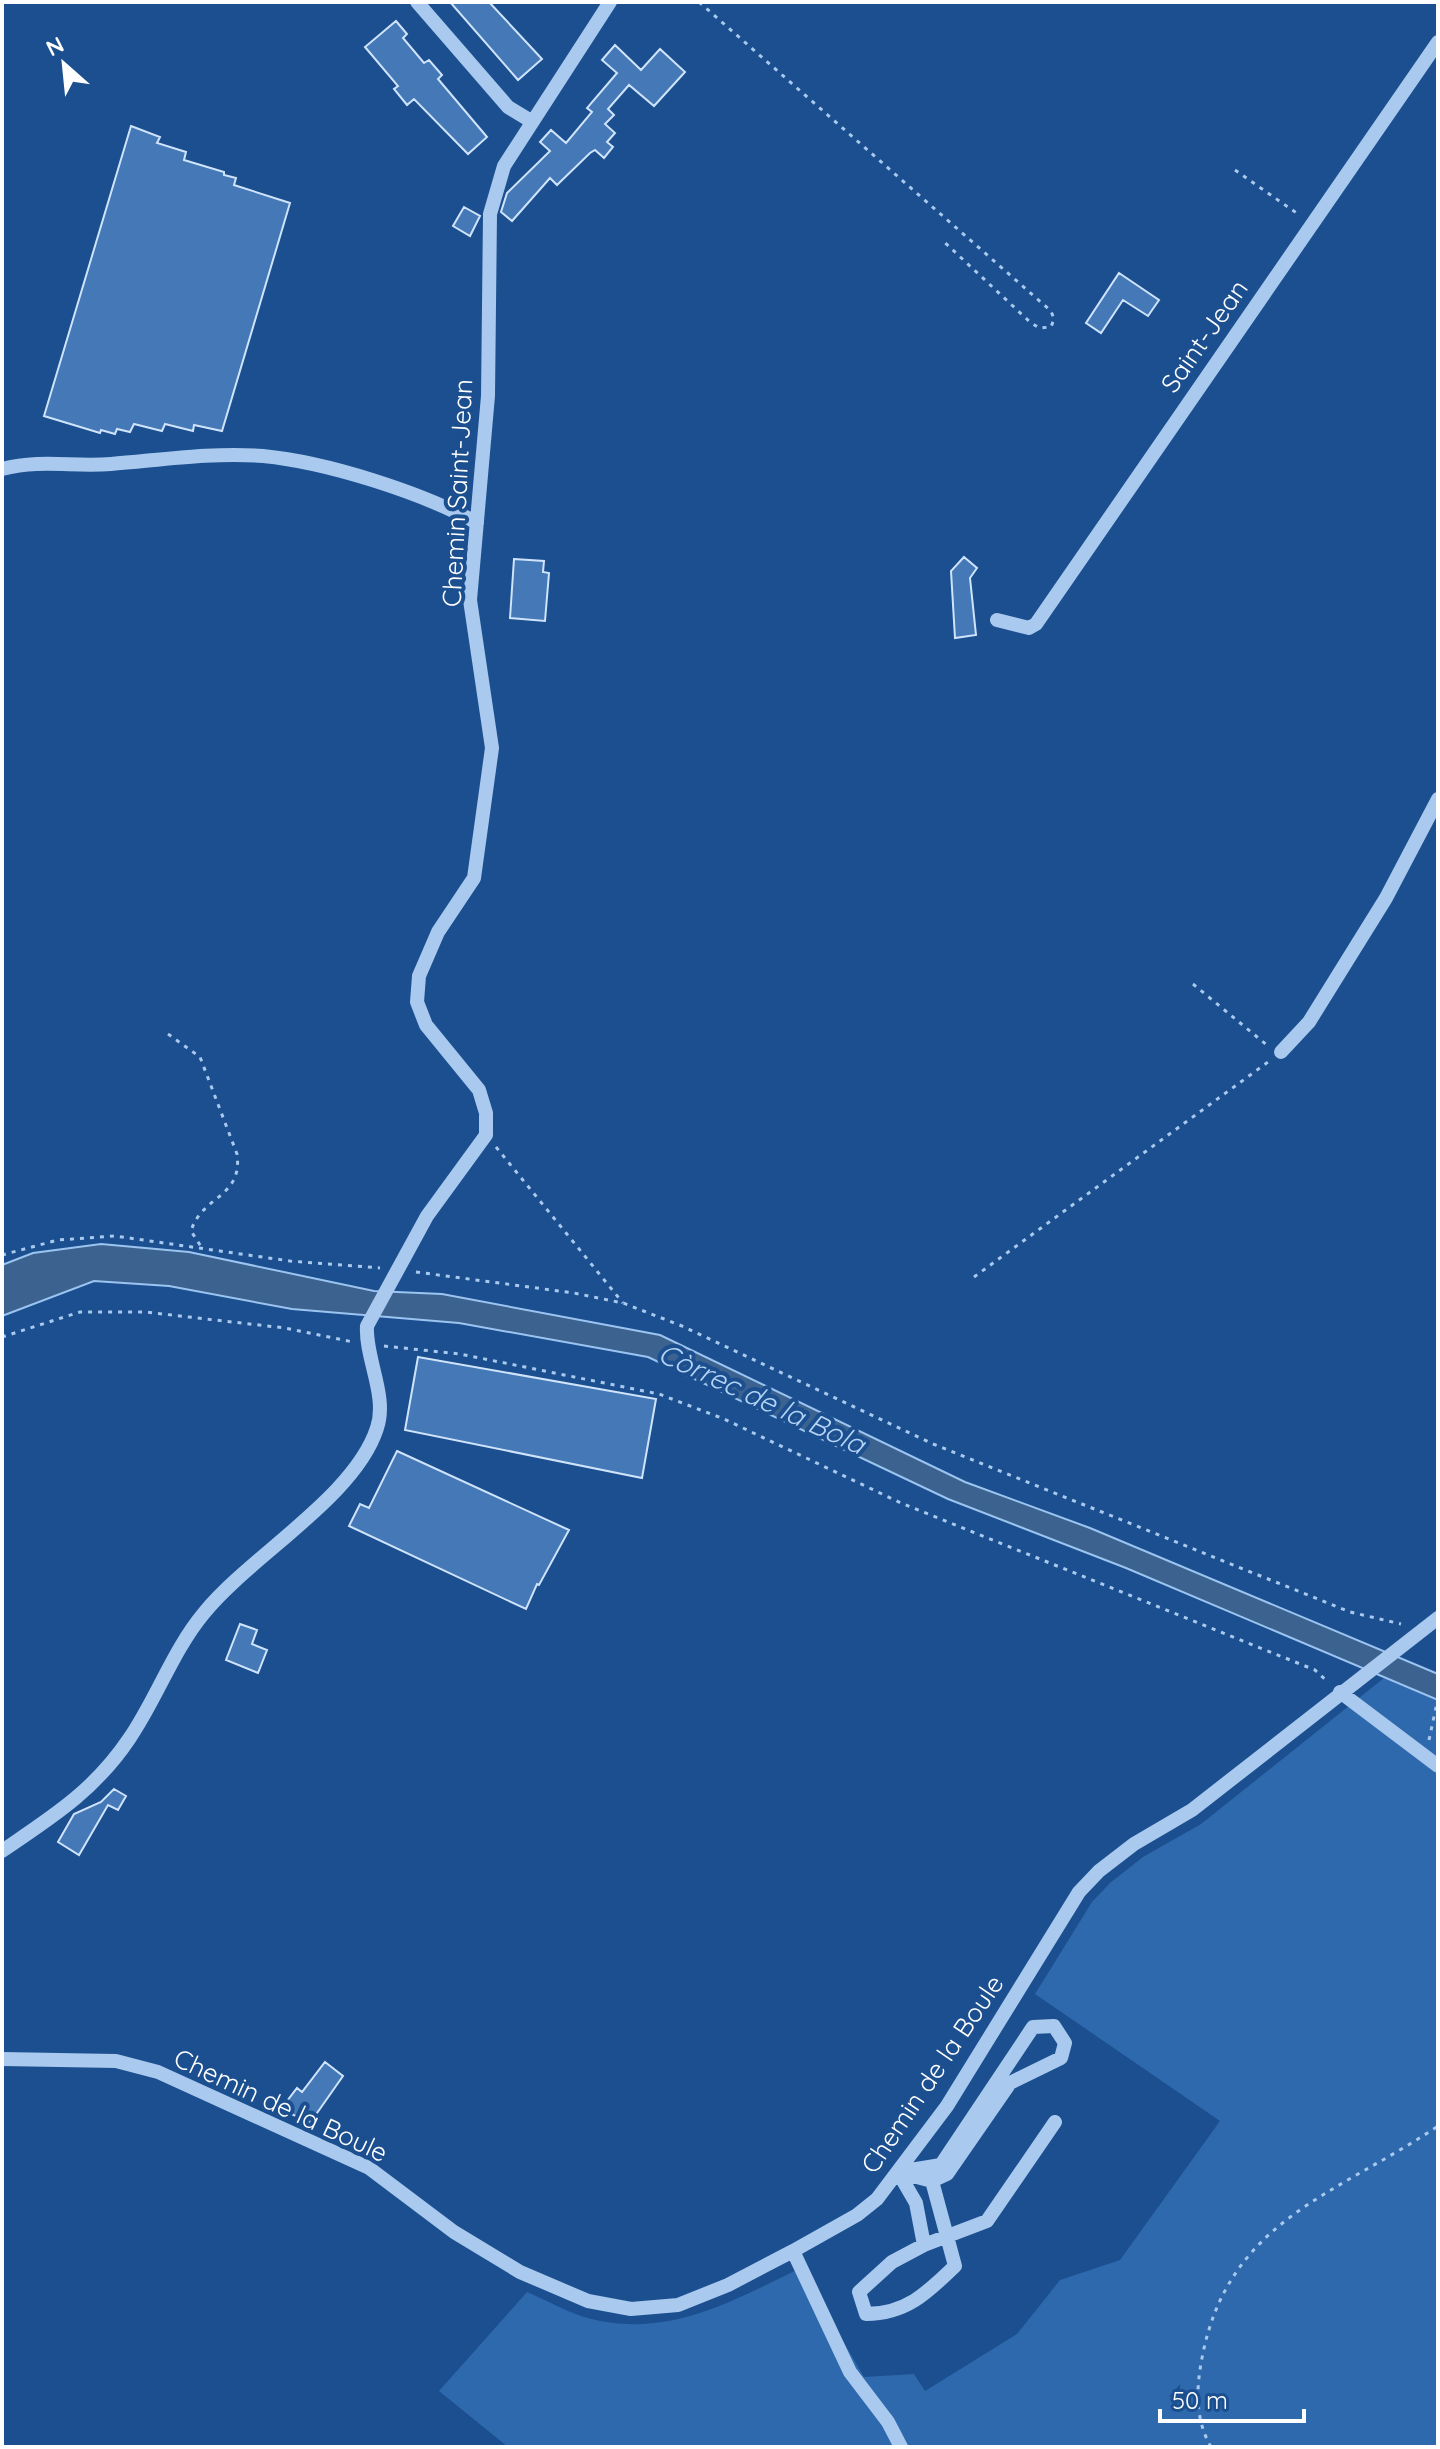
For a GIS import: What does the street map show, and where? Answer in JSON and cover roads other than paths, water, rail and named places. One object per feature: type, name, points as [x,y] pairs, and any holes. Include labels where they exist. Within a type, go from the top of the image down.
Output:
[{"type":"street","points":[[417,2],[508,107],[531,121]]},
{"type":"street","name":"Chemin Saint-Jean","points":[[2,1851],[82,1796],[129,1740],[203,1614],[344,1480],[366,1453],[379,1425],[378,1398],[366,1345],[367,1326],[427,1216],[486,1135],[486,1113],[479,1090],[426,1025],[417,1002],[419,976],[438,932],[474,878],[492,748],[470,600],[488,396],[490,214],[498,178],[531,121],[610,2]]},
{"type":"street","name":"Saint-Jean","points":[[997,620],[1029,628],[1036,624],[1438,42]]},
{"type":"street","points":[[2,469],[31,462],[109,464],[206,455],[261,456],[308,463],[364,480],[453,510],[477,523]]},
{"type":"street","points":[[1281,1052],[1309,1022],[1386,898],[1438,799]]},
{"type":"street","name":"Chemin de la Boule","points":[[2,2059],[116,2061],[158,2072],[369,2168],[480,2248],[520,2272],[588,2301],[631,2309],[678,2305],[728,2285],[793,2251],[857,2215],[877,2199],[947,2106],[1079,1892],[1122,1853],[1192,1810],[1438,1618]]},
{"type":"street","points":[[1343,1690],[1438,1766]]},
{"type":"street","points":[[1054,2026],[1065,2043],[1061,2058],[1010,2083],[961,2158],[947,2174],[932,2181],[898,2172],[941,2165],[1033,2027],[1054,2026]]},
{"type":"street","points":[[932,2181],[947,2234],[955,2266],[920,2300],[889,2314],[866,2314],[859,2292],[892,2262],[947,2234],[987,2221],[1055,2122]]},
{"type":"street","points":[[898,2172],[916,2203],[924,2245]]},
{"type":"street","points":[[793,2251],[850,2372],[888,2422],[901,2447]]},
{"type":"water","name":"Còrrec de la Bola","points":[[101,1244],[189,1252],[374,1291],[442,1294],[660,1335],[965,1482],[1090,1528],[1438,1674],[1438,1700],[1126,1568],[948,1499],[648,1357],[459,1323],[292,1309],[169,1286],[94,1281],[2,1316],[2,1265],[33,1253]]}]
